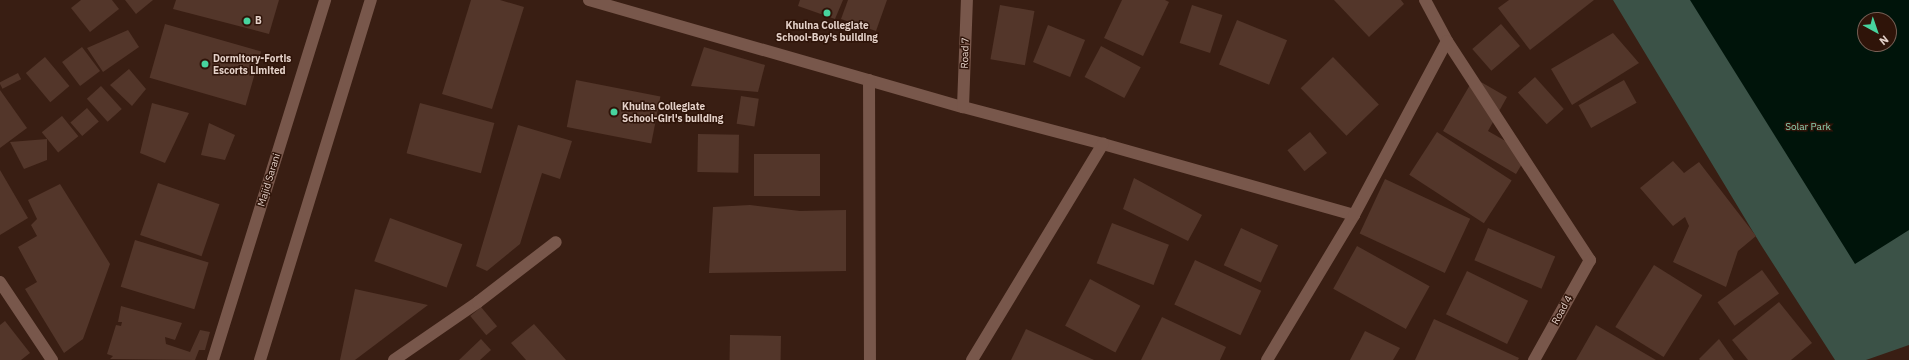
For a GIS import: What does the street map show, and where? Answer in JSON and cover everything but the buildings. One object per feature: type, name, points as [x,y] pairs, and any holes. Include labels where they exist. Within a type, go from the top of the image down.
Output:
[{"type":"street","name":"Majid Sarani","points":[[213,360],[325,0]]},
{"type":"street","points":[[260,360],[371,0]]},
{"type":"street","points":[[589,0],[963,107],[1102,144],[1354,215]]},
{"type":"street","name":"Road 7","points":[[963,107],[967,0]]},
{"type":"street","points":[[1267,360],[1354,215],[1446,41],[1425,0]]},
{"type":"street","name":"Road 4","points":[[1446,41],[1590,260],[1534,360]]},
{"type":"street","points":[[869,80],[870,360]]},
{"type":"street","points":[[972,360],[1102,144]]},
{"type":"street","points":[[394,360],[478,302],[556,242]]},
{"type":"street","points":[[0,282],[52,360]]},
{"type":"green space","name":"Solar Park","points":[[1613,0],[1909,0],[1909,345],[1866,360],[1835,360],[1761,245]]},
{"type":"shaded area","points":[[1690,0],[1909,0],[1909,230],[1855,264]]},
{"type":"place","name":"Khulna Collegiate School-Boy's building","points":[[827,13]]},
{"type":"place","name":"B","points":[[247,21]]},
{"type":"place","name":"Dormitory-Fortis Escorts Limited","points":[[205,64]]},
{"type":"place","name":"Khulna Collegiate School-Girl's building","points":[[614,112]]}]
